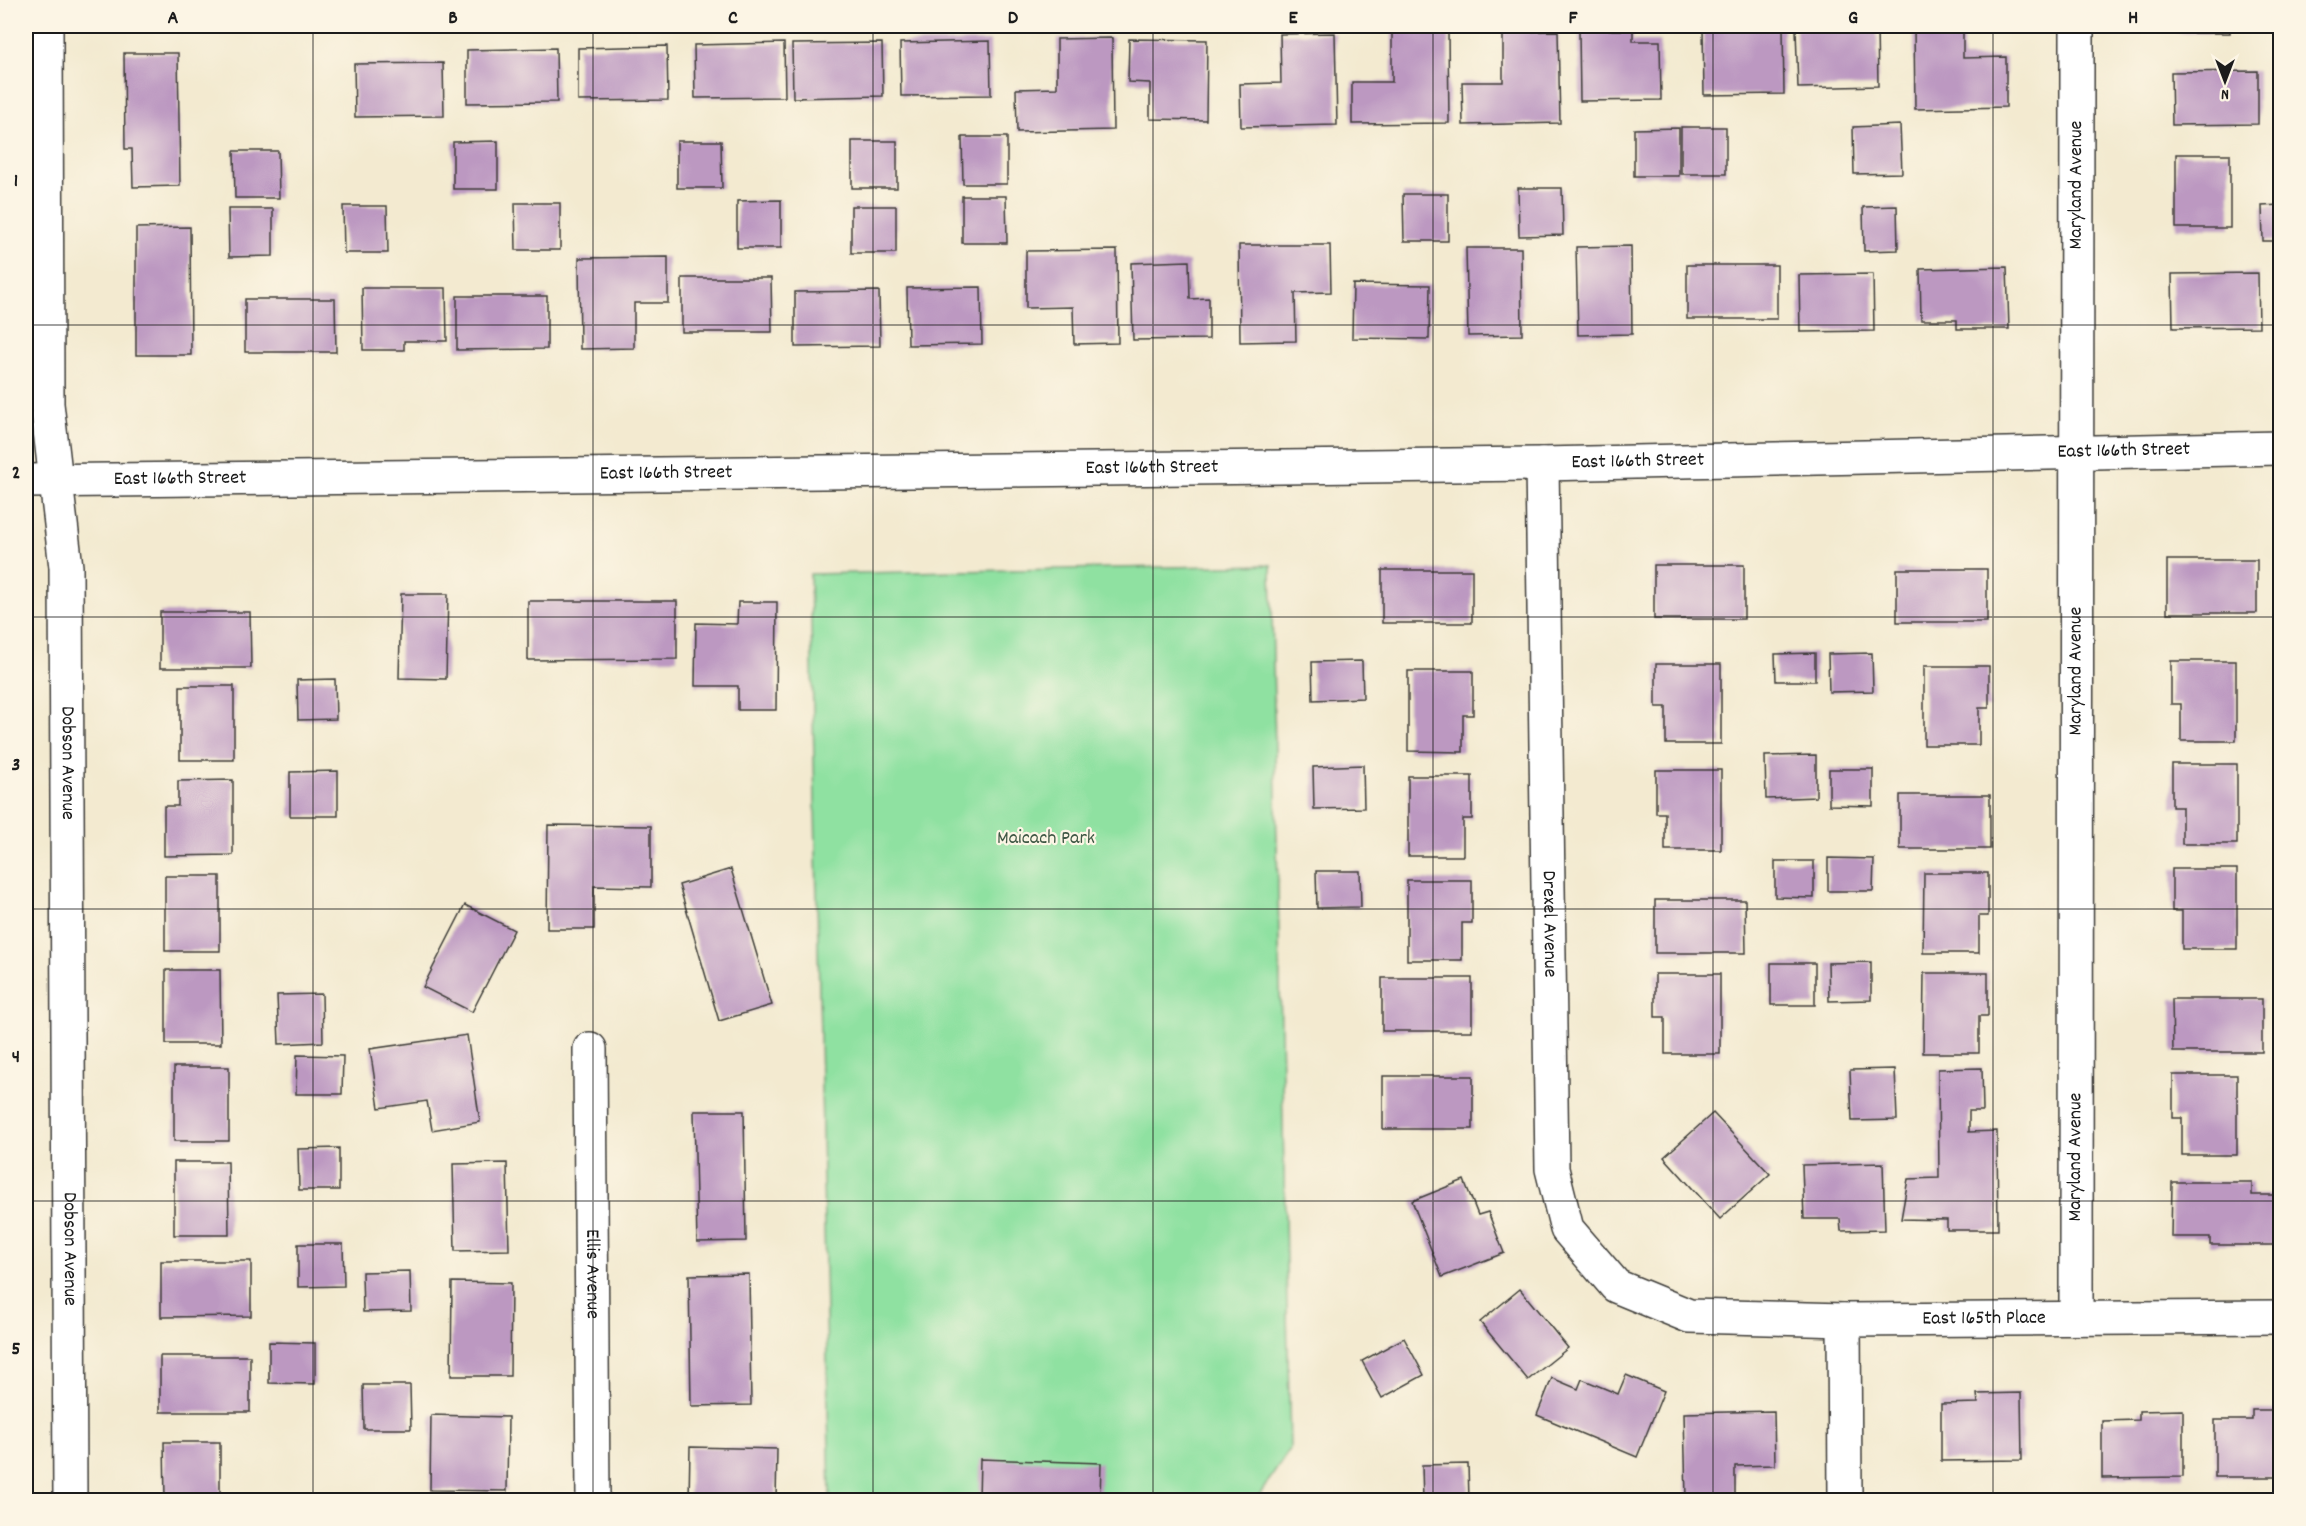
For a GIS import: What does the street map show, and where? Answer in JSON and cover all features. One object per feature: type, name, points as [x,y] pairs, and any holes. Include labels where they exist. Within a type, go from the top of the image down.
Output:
[{"type":"street","name":"Dobson Avenue","points":[[46,26],[47,404],[40,480],[66,567],[70,1500]]},
{"type":"street","name":"Maryland Avenue","points":[[2076,1317],[2077,26]]},
{"type":"street","name":"East 166th Street","points":[[40,480],[1542,464],[2280,448]]},
{"type":"street","name":"Drexel Avenue","points":[[1542,464],[1551,1169],[1567,1229],[1616,1286],[1689,1316]]},
{"type":"street","name":"Ellis Avenue","points":[[590,1049],[593,1500]]},
{"type":"street","name":"East 165th Place","points":[[1689,1316],[1844,1320],[2280,1317]]},
{"type":"street","points":[[1844,1320],[1845,1500]]},
{"type":"green space","name":"Maicach Park","points":[[1271,565],[1290,1449],[1256,1500],[830,1500],[810,574]]},
{"type":"building","points":[[1914,26],[1963,26],[1963,58],[2006,57],[2006,107],[1915,109]]},
{"type":"building","points":[[2176,26],[2230,26],[2230,33],[2176,33]]},
{"type":"building","points":[[1877,27],[1878,86],[1798,88],[1796,29]]},
{"type":"building","points":[[1703,28],[1783,28],[1784,94],[1704,95]]},
{"type":"building","points":[[1579,30],[1633,30],[1633,41],[1660,41],[1661,100],[1580,101]]},
{"type":"building","points":[[1392,31],[1448,31],[1449,123],[1352,124],[1352,82],[1392,82]]},
{"type":"building","points":[[1558,31],[1560,123],[1463,125],[1462,82],[1503,82],[1503,32]]},
{"type":"building","points":[[1335,33],[1337,125],[1241,127],[1240,84],[1281,83],[1280,34]]},
{"type":"building","points":[[1112,38],[1113,130],[1017,132],[1016,89],[1057,88],[1057,39]]},
{"type":"building","points":[[1129,39],[1207,40],[1206,120],[1150,119],[1150,83],[1128,82]]},
{"type":"building","points":[[990,41],[991,95],[901,96],[900,43]]},
{"type":"building","points":[[784,43],[785,97],[695,98],[694,45]]},
{"type":"building","points":[[882,43],[883,96],[793,98],[792,44]]},
{"type":"building","points":[[667,46],[668,100],[578,101],[578,48]]},
{"type":"building","points":[[556,48],[557,102],[467,103],[467,50]]},
{"type":"building","points":[[124,53],[178,53],[180,186],[133,187],[132,149],[125,149]]},
{"type":"building","points":[[443,63],[444,116],[355,117],[354,64]]},
{"type":"building","points":[[2258,71],[2258,124],[2172,125],[2171,72]]},
{"type":"building","points":[[1900,125],[1902,173],[1854,174],[1853,127]]},
{"type":"building","points":[[1681,127],[1726,127],[1726,174],[1681,174]]},
{"type":"building","points":[[1679,128],[1679,176],[1634,176],[1634,129]]},
{"type":"building","points":[[962,137],[1007,137],[1007,184],[963,184]]},
{"type":"building","points":[[498,141],[498,189],[453,189],[453,142]]},
{"type":"building","points":[[677,141],[721,141],[722,188],[677,188]]},
{"type":"building","points":[[852,141],[897,141],[897,188],[852,188]]},
{"type":"building","points":[[234,151],[278,151],[279,198],[235,198]]},
{"type":"building","points":[[2176,154],[2230,154],[2230,228],[2176,228]]},
{"type":"building","points":[[1518,188],[1562,188],[1563,235],[1519,236]]},
{"type":"building","points":[[1403,194],[1448,194],[1448,241],[1404,241]]},
{"type":"building","points":[[962,196],[1006,196],[1007,243],[962,243]]},
{"type":"building","points":[[781,200],[781,248],[737,248],[737,201]]},
{"type":"building","points":[[515,203],[560,203],[560,250],[516,250]]},
{"type":"building","points":[[2280,205],[2280,241],[2263,241],[2262,206]]},
{"type":"building","points":[[343,206],[387,206],[388,253],[344,253]]},
{"type":"building","points":[[851,206],[896,206],[896,253],[851,253]]},
{"type":"building","points":[[1897,206],[1898,250],[1864,251],[1863,207]]},
{"type":"building","points":[[228,209],[273,209],[273,256],[229,257]]},
{"type":"building","points":[[190,227],[191,355],[136,355],[136,228]]},
{"type":"building","points":[[1239,245],[1330,245],[1331,292],[1295,293],[1296,341],[1240,342]]},
{"type":"building","points":[[1631,246],[1632,334],[1578,335],[1576,247]]},
{"type":"building","points":[[1466,248],[1521,248],[1522,335],[1468,336]]},
{"type":"building","points":[[1117,250],[1118,343],[1074,344],[1073,307],[1026,308],[1026,251]]},
{"type":"building","points":[[668,257],[668,303],[634,303],[634,348],[580,349],[579,258]]},
{"type":"building","points":[[1189,261],[1190,299],[1209,298],[1209,339],[1133,340],[1131,263]]},
{"type":"building","points":[[1687,265],[1777,265],[1777,319],[1687,319]]},
{"type":"building","points":[[2007,267],[2009,329],[1957,329],[1957,320],[1921,320],[1920,269]]},
{"type":"building","points":[[2258,273],[2259,327],[2173,328],[2172,274]]},
{"type":"building","points":[[1873,274],[1874,331],[1800,332],[1799,275]]},
{"type":"building","points":[[682,278],[771,278],[772,332],[682,332]]},
{"type":"building","points":[[1353,284],[1430,285],[1429,339],[1352,338]]},
{"type":"building","points":[[981,287],[982,344],[908,345],[907,288]]},
{"type":"building","points":[[362,288],[446,288],[447,341],[404,341],[404,350],[363,350]]},
{"type":"building","points":[[879,291],[880,346],[795,347],[795,292]]},
{"type":"building","points":[[457,296],[547,296],[547,349],[457,350]]},
{"type":"building","points":[[245,299],[335,299],[336,352],[245,352]]},
{"type":"building","points":[[2167,560],[2257,560],[2257,613],[2167,613]]},
{"type":"building","points":[[1654,565],[1744,565],[1744,619],[1654,619]]},
{"type":"building","points":[[1897,569],[1987,569],[1987,622],[1897,622]]},
{"type":"building","points":[[1382,570],[1472,570],[1472,623],[1382,623]]},
{"type":"building","points":[[2278,571],[2280,571],[2280,609],[2279,609]]},
{"type":"building","points":[[401,594],[448,594],[446,679],[399,678]]},
{"type":"building","points":[[528,601],[677,601],[677,659],[528,660]]},
{"type":"building","points":[[738,602],[777,602],[776,710],[738,710],[738,686],[695,686],[696,623],[737,624]]},
{"type":"building","points":[[160,612],[250,612],[251,668],[160,668]]},
{"type":"building","points":[[1815,653],[1815,681],[1776,681],[1775,654]]},
{"type":"building","points":[[1872,653],[1873,691],[1829,692],[1828,654]]},
{"type":"building","points":[[1362,661],[1363,698],[1313,700],[1312,662]]},
{"type":"building","points":[[2171,661],[2236,661],[2236,741],[2181,741],[2181,704],[2171,704]]},
{"type":"building","points":[[1656,664],[1721,664],[1721,744],[1666,744],[1666,707],[1656,707]]},
{"type":"building","points":[[1924,666],[1989,666],[1989,708],[1979,708],[1979,745],[1924,745]]},
{"type":"building","points":[[1408,671],[1473,671],[1473,715],[1463,715],[1463,752],[1408,751]]},
{"type":"building","points":[[335,679],[336,719],[298,720],[297,680]]},
{"type":"building","points":[[180,686],[234,686],[234,760],[180,760]]},
{"type":"building","points":[[1816,755],[1816,797],[1766,799],[1765,756]]},
{"type":"building","points":[[2172,764],[2237,764],[2237,844],[2182,844],[2182,807],[2172,807]]},
{"type":"building","points":[[1363,765],[1364,808],[1314,809],[1313,767]]},
{"type":"building","points":[[1829,769],[1873,769],[1873,806],[1829,805]]},
{"type":"building","points":[[1656,770],[1721,770],[1721,850],[1665,850],[1665,813],[1656,813]]},
{"type":"building","points":[[338,771],[338,816],[290,816],[290,772]]},
{"type":"building","points":[[1408,776],[1472,776],[1472,819],[1463,819],[1463,856],[1408,856]]},
{"type":"building","points":[[233,780],[233,855],[164,856],[164,806],[178,806],[178,781]]},
{"type":"building","points":[[1900,795],[1990,795],[1990,849],[1900,849]]},
{"type":"building","points":[[548,825],[651,826],[651,887],[594,886],[594,929],[547,929]]},
{"type":"building","points":[[1828,858],[1874,859],[1873,891],[1828,891]]},
{"type":"building","points":[[1775,861],[1814,861],[1814,898],[1775,897]]},
{"type":"building","points":[[731,869],[772,1005],[719,1021],[679,885]]},
{"type":"building","points":[[2172,869],[2237,869],[2237,949],[2182,949],[2182,911],[2172,911]]},
{"type":"building","points":[[1316,871],[1360,871],[1361,907],[1317,908]]},
{"type":"building","points":[[1924,873],[1988,873],[1988,916],[1979,916],[1979,953],[1923,953]]},
{"type":"building","points":[[165,876],[220,876],[220,951],[165,951]]},
{"type":"building","points":[[1407,880],[1472,880],[1472,923],[1462,923],[1462,960],[1407,960]]},
{"type":"building","points":[[1655,900],[1745,900],[1746,953],[1655,953]]},
{"type":"building","points":[[465,905],[514,930],[472,1012],[423,987]]},
{"type":"building","points":[[1871,962],[1871,1000],[1829,1001],[1828,963]]},
{"type":"building","points":[[1771,963],[1815,963],[1815,1005],[1771,1005]]},
{"type":"building","points":[[166,970],[220,970],[221,1044],[166,1044]]},
{"type":"building","points":[[1924,973],[1988,973],[1988,1016],[1979,1016],[1979,1053],[1923,1053]]},
{"type":"building","points":[[1655,974],[1720,974],[1720,1054],[1665,1054],[1665,1017],[1655,1017]]},
{"type":"building","points":[[1382,978],[1472,978],[1472,1031],[1382,1031]]},
{"type":"building","points":[[322,994],[323,1042],[279,1044],[277,995]]},
{"type":"building","points":[[2172,999],[2262,999],[2262,1052],[2173,1052]]},
{"type":"building","points":[[467,1035],[480,1122],[432,1130],[427,1101],[379,1108],[370,1049]]},
{"type":"building","points":[[297,1055],[343,1056],[342,1094],[296,1094]]},
{"type":"building","points":[[174,1067],[229,1067],[229,1141],[174,1141]]},
{"type":"building","points":[[1982,1068],[1983,1111],[1969,1111],[1969,1132],[1997,1131],[1998,1230],[1947,1230],[1947,1220],[1901,1219],[1908,1179],[1939,1178],[1938,1069]]},
{"type":"building","points":[[1895,1069],[1897,1120],[1852,1121],[1850,1070]]},
{"type":"building","points":[[2173,1075],[2237,1075],[2237,1155],[2182,1155],[2182,1118],[2173,1118]]},
{"type":"building","points":[[1383,1076],[1473,1076],[1473,1129],[1383,1129]]},
{"type":"building","points":[[694,1111],[744,1111],[746,1241],[697,1242]]},
{"type":"building","points":[[1713,1113],[1770,1174],[1720,1219],[1664,1157]]},
{"type":"building","points":[[339,1148],[339,1190],[299,1190],[298,1149]]},
{"type":"building","points":[[174,1162],[228,1162],[229,1235],[174,1235]]},
{"type":"building","points":[[507,1163],[509,1250],[455,1251],[453,1164]]},
{"type":"building","points":[[1883,1163],[1885,1230],[1841,1231],[1840,1219],[1804,1219],[1802,1165]]},
{"type":"building","points":[[1464,1180],[1478,1215],[1488,1212],[1504,1253],[1442,1277],[1412,1201]]},
{"type":"building","points":[[2172,1182],[2252,1182],[2252,1195],[2280,1195],[2280,1245],[2210,1245],[2210,1237],[2171,1237]]},
{"type":"building","points":[[298,1244],[343,1244],[344,1286],[298,1287]]},
{"type":"building","points":[[161,1261],[251,1261],[251,1316],[161,1317]]},
{"type":"building","points":[[410,1271],[411,1311],[363,1312],[362,1272]]},
{"type":"building","points":[[749,1274],[751,1405],[691,1406],[689,1275]]},
{"type":"building","points":[[452,1282],[511,1283],[510,1376],[451,1376]]},
{"type":"building","points":[[1520,1289],[1568,1348],[1528,1380],[1480,1322]]},
{"type":"building","points":[[1404,1338],[1424,1375],[1382,1398],[1362,1361]]},
{"type":"building","points":[[269,1342],[315,1343],[315,1384],[269,1383]]},
{"type":"building","points":[[160,1356],[250,1356],[250,1412],[160,1412]]},
{"type":"building","points":[[1626,1375],[1664,1391],[1637,1457],[1537,1415],[1552,1378],[1578,1389],[1582,1379],[1618,1394]]},
{"type":"building","points":[[363,1385],[410,1385],[411,1429],[364,1429]]},
{"type":"building","points":[[2021,1393],[2022,1460],[1941,1461],[1941,1404],[1978,1403],[1977,1394]]},
{"type":"building","points":[[2183,1410],[2183,1477],[2102,1478],[2102,1421],[2139,1420],[2139,1411]]},
{"type":"building","points":[[2252,1410],[2280,1410],[2280,1477],[2215,1477],[2215,1420],[2252,1420]]},
{"type":"building","points":[[1774,1411],[1775,1465],[1735,1466],[1735,1497],[1686,1499],[1684,1413]]},
{"type":"building","points":[[431,1415],[508,1417],[507,1491],[430,1490]]},
{"type":"building","points":[[164,1442],[220,1442],[220,1500],[165,1500]]},
{"type":"building","points":[[690,1447],[777,1449],[776,1500],[689,1499]]},
{"type":"building","points":[[980,1459],[1101,1463],[1100,1500],[979,1500]]},
{"type":"building","points":[[1468,1464],[1469,1500],[1423,1500],[1422,1465]]}]
